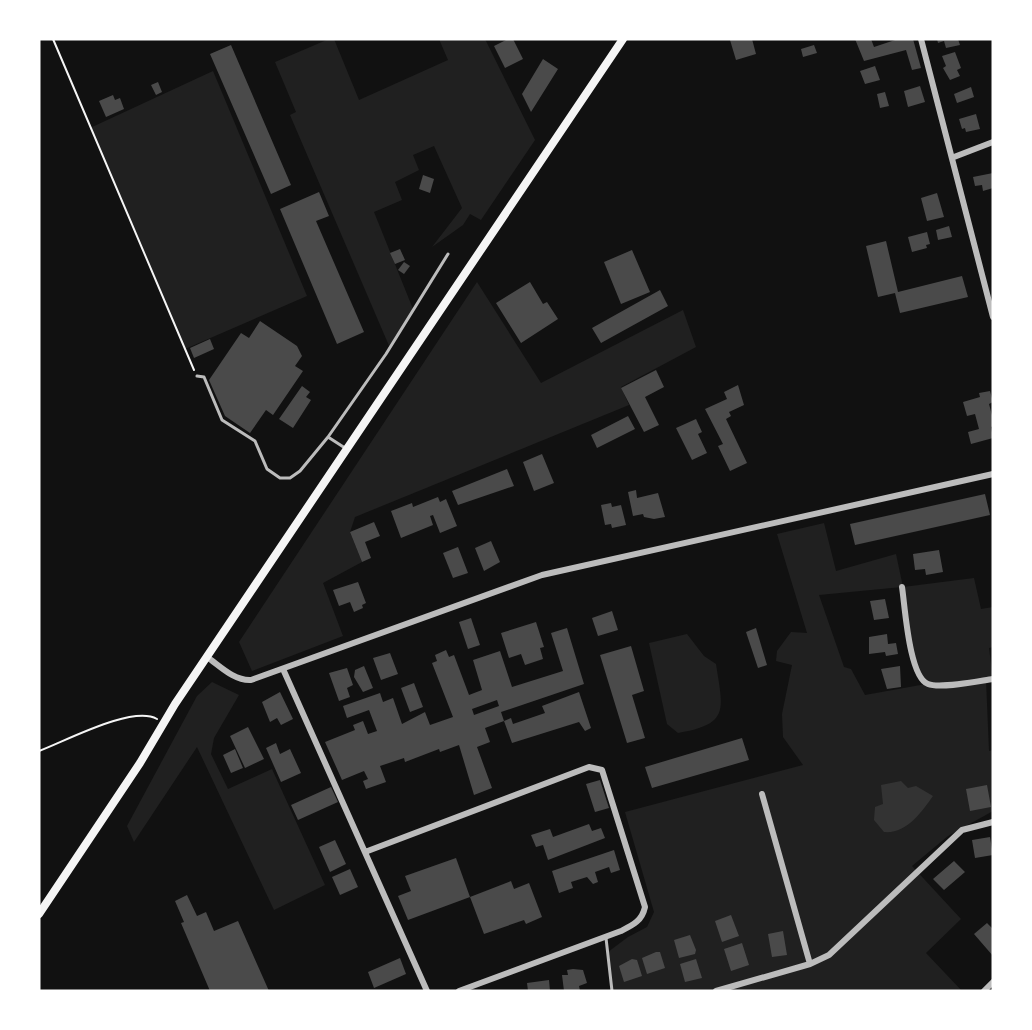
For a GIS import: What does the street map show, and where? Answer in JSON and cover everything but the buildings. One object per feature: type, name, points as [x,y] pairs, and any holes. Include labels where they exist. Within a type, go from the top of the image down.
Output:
[{"type":"main road","points":[[39,914],[175,704],[348,450],[622,39]]},
{"type":"street","points":[[921,39],[954,157],[993,317]]},
{"type":"street","points":[[954,157],[993,142]]},
{"type":"street","points":[[207,657],[242,680],[283,669],[542,575],[993,474]]},
{"type":"street","points":[[903,587],[914,666],[921,679],[927,684],[937,685],[993,679]]},
{"type":"street","points":[[283,669],[427,991]]},
{"type":"street","points":[[365,852],[589,767],[602,770],[645,907],[643,915],[635,924],[606,936],[459,991]]},
{"type":"street","points":[[762,794],[810,964]]},
{"type":"street","points":[[716,991],[810,964],[829,955],[962,830],[993,822]]},
{"type":"street","points":[[984,991],[993,982]]},
{"type":"lane","points":[[196,376],[204,377],[222,420],[255,441],[267,469],[280,478],[290,478],[300,471],[328,436],[386,354],[448,254]]},
{"type":"lane","points":[[328,436],[348,450]]},
{"type":"lane","points":[[606,936],[612,991]]},
{"type":"path","points":[[53,39],[196,376]]},
{"type":"path","points":[[39,751],[130,716],[148,714],[164,722]]},
{"type":"shaded area","points":[[329,39],[334,39],[359,100],[448,60],[439,39],[485,39],[535,140],[481,220],[470,214],[463,225],[432,247],[462,208],[434,146],[413,155],[419,170],[395,182],[402,200],[374,212],[413,309],[390,348],[290,115],[296,112],[275,62]]},
{"type":"shaded area","points":[[213,71],[307,296],[185,349],[90,128]]},
{"type":"shaded area","points":[[477,282],[541,383],[683,310],[696,347],[621,387],[629,405],[355,517],[350,532],[362,562],[323,583],[343,636],[252,671],[239,642]]},
{"type":"shaded area","points":[[824,523],[836,571],[896,554],[903,587],[974,578],[981,609],[993,607],[993,647],[989,648],[993,679],[986,680],[989,751],[993,750],[993,811],[948,836],[912,866],[961,919],[926,953],[962,991],[612,991],[608,952],[628,937],[647,927],[654,912],[625,812],[803,765],[783,737],[782,714],[792,665],[776,661],[777,651],[791,632],[807,633],[777,534]],"holes":[[[902,587],[917,673],[926,684],[865,695],[851,669],[844,667],[819,595]]]},
{"type":"shaded area","points":[[687,634],[704,656],[716,664],[721,704],[715,719],[707,725],[678,733],[667,724],[649,643]]},
{"type":"shaded area","points":[[212,682],[239,695],[214,738],[211,754],[228,789],[272,769],[325,885],[274,910],[197,747],[134,842],[127,826],[197,696]]},
{"type":"shaded area","points":[[901,781],[908,788],[916,786],[933,796],[906,826],[892,832],[884,832],[874,820],[875,807],[883,804],[881,785]]}]
